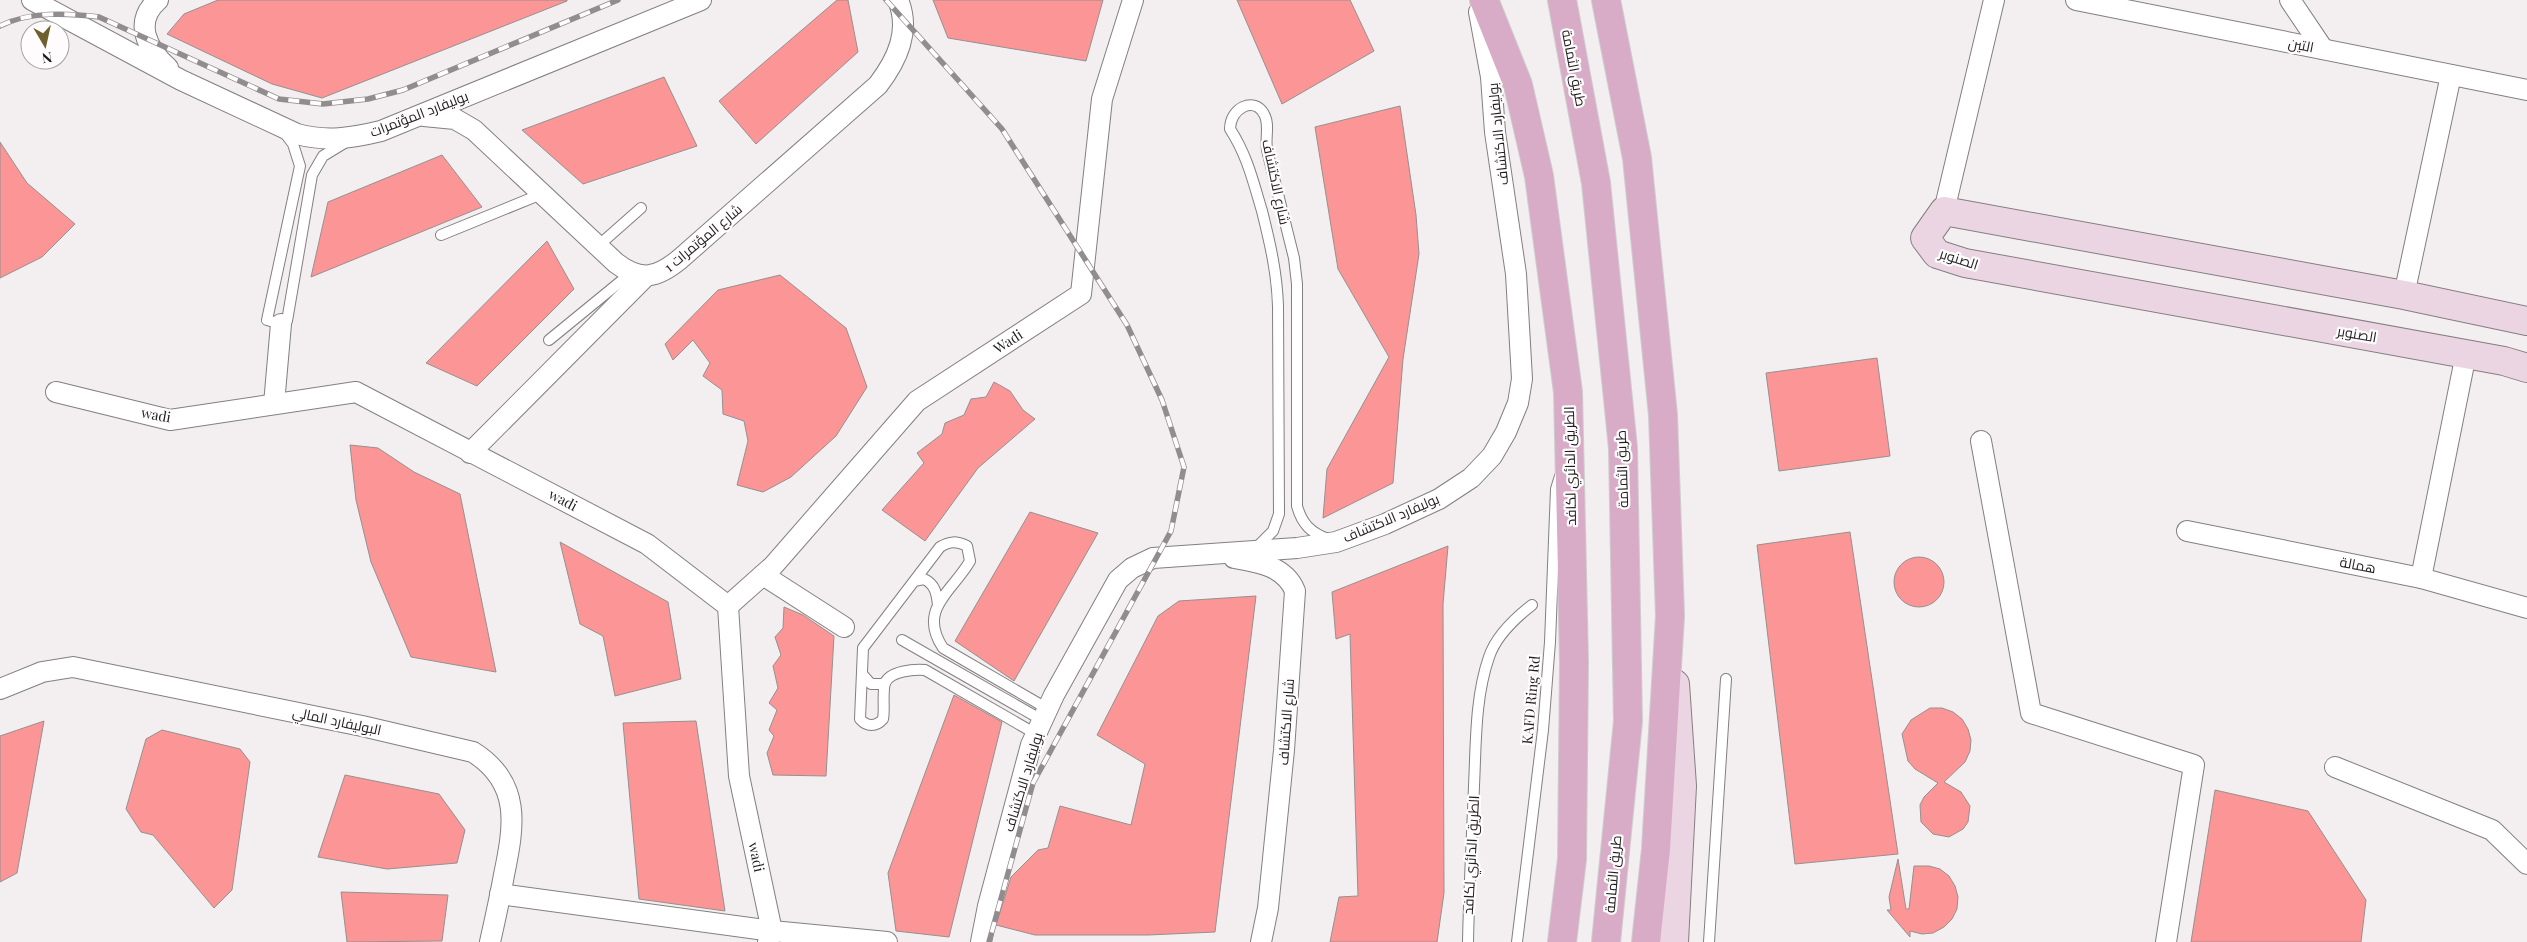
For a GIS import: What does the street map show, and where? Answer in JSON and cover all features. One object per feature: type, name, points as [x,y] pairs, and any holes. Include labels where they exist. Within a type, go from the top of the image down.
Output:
[{"type":"main road","name":"الطريق الدائري لكافد","points":[[1484,0],[1518,85],[1539,176],[1568,392],[1574,662],[1572,859],[1562,942]]},
{"type":"main road","name":"طريق الثمامة","points":[[1562,0],[1596,183],[1623,448],[1628,721],[1606,942]]},
{"type":"main road","points":[[1606,0],[1637,158],[1663,415],[1670,616],[1656,849],[1646,942]]},
{"type":"street","name":"بوليفارد المؤتمرات","points":[[32,0],[181,80],[297,134],[312,138],[354,137],[381,131],[701,0]]},
{"type":"street","points":[[158,0],[148,9],[145,16],[146,38],[160,61],[181,80]]},
{"type":"street","name":"شارع المؤتمرات 1","points":[[639,274],[658,275],[668,270],[878,85],[893,65],[902,39],[902,13],[898,0]]},
{"type":"street","name":"Wadi","points":[[728,606],[763,575],[917,401],[1081,294],[1102,99],[1133,0]]},
{"type":"street","name":"بوليفارد الاكتشاف","points":[[981,942],[988,906],[1021,777],[1042,721],[1118,580],[1132,568],[1153,558],[1170,555],[1216,554],[1297,548],[1336,542],[1409,514],[1439,499],[1471,478],[1492,456],[1506,432],[1518,402],[1522,379],[1516,274],[1495,132],[1492,77],[1477,0]]},
{"type":"street","points":[[1994,0],[1944,211],[2404,295],[2527,322]]},
{"type":"street","name":"التين","points":[[2076,0],[2527,90]]},
{"type":"street","points":[[2290,0],[2323,49]]},
{"type":"street","points":[[2404,295],[2451,75]]},
{"type":"street","points":[[420,116],[442,116],[465,124],[485,139],[544,193],[616,263],[639,274],[470,453]]},
{"type":"street","name":"الصنوبر","points":[[1944,211],[1925,238],[1937,254],[1965,263],[2504,361],[2527,368]]},
{"type":"street","points":[[274,404],[281,324]]},
{"type":"street","points":[[2421,578],[2466,354]]},
{"type":"street","name":"wadi","points":[[56,392],[170,420],[356,392],[647,544],[728,606],[739,776],[770,936]]},
{"type":"street","points":[[1981,441],[2031,713],[2194,764],[2166,942]]},
{"type":"street","name":"همالة","points":[[2187,531],[2421,578],[2527,608]]},
{"type":"street","name":"شارع الاكتشاف","points":[[1216,554],[1255,562],[1276,570],[1288,578],[1295,591],[1284,750],[1268,908],[1261,942]]},
{"type":"street","points":[[763,575],[844,628]]},
{"type":"street","points":[[1670,616],[1682,786],[1674,942]]},
{"type":"street","name":"البوليفارد المالي","points":[[0,689],[50,670],[73,667],[83,668],[362,726],[473,752],[483,759],[500,777],[513,813],[513,833],[490,942]]},
{"type":"street","points":[[2335,767],[2492,830],[2527,864]]},
{"type":"street","points":[[500,894],[770,936],[887,942]]},
{"type":"lane","name":"شارع الاكتشاف","points":[[1252,550],[1273,531],[1279,514],[1277,277],[1272,247],[1254,178],[1242,148],[1230,128],[1233,114],[1239,108],[1250,106],[1258,108],[1264,114],[1267,124],[1265,138],[1267,150],[1294,258],[1298,284],[1299,402],[1297,506],[1301,518],[1310,531],[1336,542]]},
{"type":"lane","points":[[274,123],[293,144],[300,166],[267,320],[281,324],[287,321],[312,174],[323,156],[354,137]]},
{"type":"lane","points":[[441,235],[544,193]]},
{"type":"lane","points":[[598,246],[641,208]]},
{"type":"lane","points":[[548,340],[639,274]]},
{"type":"lane","name":"KAFD Ring Rd","points":[[1516,942],[1543,730],[1556,489],[1561,473],[1570,463]]},
{"type":"lane","points":[[948,542],[958,542],[967,546],[970,561],[944,592],[938,607],[934,627],[936,638],[943,648],[1042,721],[925,670],[902,672],[890,677],[885,684],[883,719],[877,725],[870,725],[860,719],[863,648],[940,547],[948,542]]},
{"type":"lane","points":[[914,581],[924,579],[930,582],[936,593],[938,607]]},
{"type":"lane","name":"الطريق الدائري لكافد","points":[[1468,942],[1476,743],[1485,671],[1489,656],[1496,642],[1519,615],[1532,606]]},
{"type":"lane","points":[[902,640],[1042,721]]},
{"type":"lane","points":[[862,674],[870,684],[885,684]]},
{"type":"lane","points":[[1709,942],[1726,679]]},
{"type":"building","points":[[218,0],[567,1],[322,98],[272,84],[167,34],[184,14]]},
{"type":"building","points":[[837,0],[848,0],[858,52],[756,144],[719,101]]},
{"type":"building","points":[[933,0],[1103,0],[1086,61],[948,38]]},
{"type":"building","points":[[1237,0],[1350,0],[1374,51],[1282,104]]},
{"type":"building","points":[[664,77],[697,146],[583,184],[522,130]]},
{"type":"building","points":[[1400,106],[1416,215],[1419,254],[1403,359],[1393,483],[1323,518],[1327,469],[1389,357],[1338,269],[1315,127]]},
{"type":"building","points":[[0,142],[27,183],[75,224],[42,257],[0,278]]},
{"type":"building","points":[[442,155],[482,207],[311,277],[328,202]]},
{"type":"building","points":[[547,241],[574,289],[477,386],[426,363]]},
{"type":"building","points":[[780,275],[846,328],[867,387],[836,436],[791,477],[763,492],[737,485],[748,441],[744,421],[723,414],[722,390],[703,376],[710,363],[693,340],[673,360],[665,344],[718,290]]},
{"type":"building","points":[[1877,358],[1890,456],[1779,471],[1766,373]]},
{"type":"building","points":[[994,382],[1010,391],[1023,410],[1035,419],[978,468],[925,541],[882,510],[924,463],[917,453],[942,434],[945,423],[964,415],[971,399],[986,397]]},
{"type":"building","points":[[350,445],[378,448],[414,472],[460,494],[496,672],[411,657],[371,562],[356,500]]},
{"type":"building","points":[[1030,512],[1098,533],[1014,681],[955,641]]},
{"type":"building","points":[[1850,532],[1898,854],[1795,864],[1757,545]]},
{"type":"building","points":[[560,542],[668,602],[681,679],[615,696],[603,636],[580,624]]},
{"type":"building","points":[[1448,546],[1443,604],[1444,893],[1437,942],[1330,942],[1339,897],[1358,896],[1350,634],[1336,639],[1332,592]]},
{"type":"building","points":[[1914,557],[1924,557],[1937,564],[1944,577],[1944,587],[1937,600],[1924,607],[1914,607],[1905,603],[1898,596],[1894,587],[1894,577],[1898,568],[1905,561]]},
{"type":"building","points":[[1256,596],[1215,932],[1148,935],[1035,935],[996,925],[1011,877],[1038,850],[1048,848],[1060,806],[1131,825],[1145,764],[1097,735],[1158,616],[1179,601]]},
{"type":"building","points":[[784,607],[803,615],[834,636],[826,776],[773,775],[767,753],[774,736],[769,730],[777,710],[769,703],[778,688],[773,666],[781,655],[775,637],[783,628]]},
{"type":"building","points":[[954,695],[1002,722],[949,937],[896,931],[888,873]]},
{"type":"building","points":[[1930,708],[1942,708],[1953,712],[1962,719],[1968,729],[1971,740],[1970,751],[1965,762],[1944,782],[1961,792],[1970,806],[1968,822],[1963,829],[1949,837],[1933,834],[1921,822],[1920,805],[1924,797],[1938,783],[1915,769],[1908,761],[1902,734],[1911,720]]},
{"type":"building","points":[[44,721],[17,873],[0,882],[0,736]]},
{"type":"building","points":[[696,721],[725,911],[639,899],[623,723]]},
{"type":"building","points":[[162,730],[240,749],[250,762],[232,890],[214,908],[153,835],[141,832],[126,809],[146,739]]},
{"type":"building","points":[[345,775],[439,794],[465,830],[457,863],[387,869],[318,857]]},
{"type":"building","points":[[2215,790],[2308,811],[2366,900],[2361,942],[2191,942]]},
{"type":"building","points":[[1898,859],[1906,909],[1909,909],[1914,866],[1929,866],[1940,869],[1949,876],[1955,886],[1958,897],[1957,909],[1952,919],[1944,927],[1933,933],[1922,934],[1910,931],[1910,937],[1887,910],[1891,910],[1889,897]]},
{"type":"building","points":[[341,892],[448,895],[442,941],[347,942]]},
{"type":"railway","points":[[0,26],[24,18],[49,14],[99,17],[279,99],[323,104],[368,99],[403,90],[618,0]]},
{"type":"railway","points":[[886,0],[1002,129],[1127,325],[1162,400],[1184,467],[1171,531],[1033,783],[989,942]]}]
